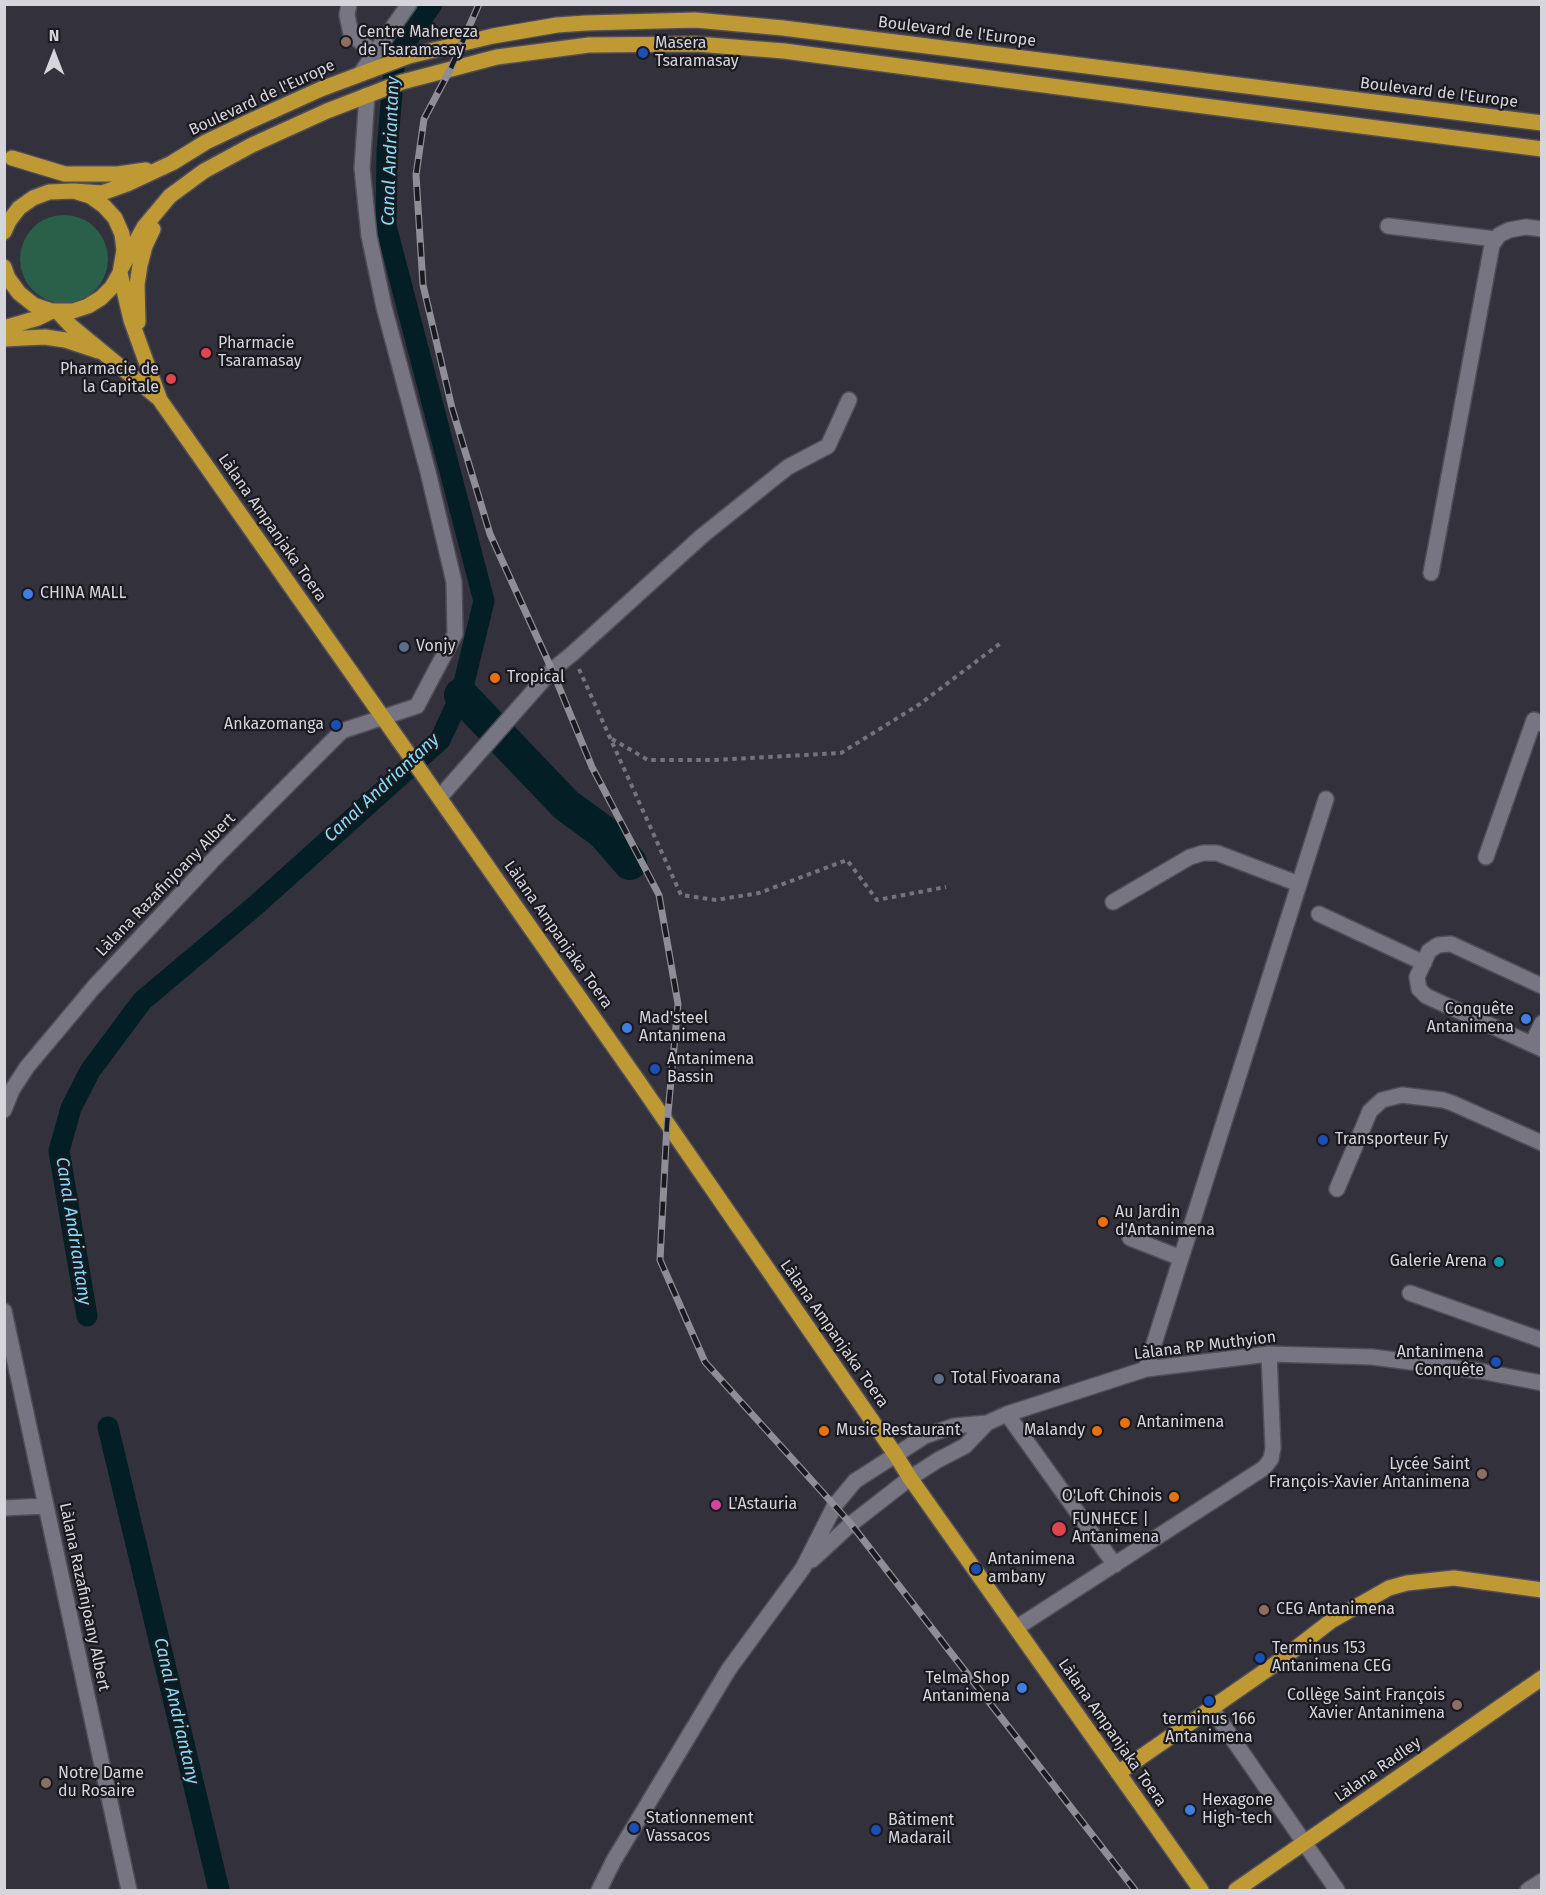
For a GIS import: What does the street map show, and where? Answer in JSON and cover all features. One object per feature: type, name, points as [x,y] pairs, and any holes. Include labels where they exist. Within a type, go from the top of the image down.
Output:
[{"type":"main road","name":"Boulevard de l'Europe","points":[[70,190],[102,193],[127,184],[172,163],[233,129],[361,73],[378,59],[409,56],[463,42],[567,25],[623,22],[707,21],[783,28],[1542,123]]},
{"type":"main road","points":[[4,267],[8,278],[19,293],[34,304],[55,311],[73,311],[88,306],[112,287],[144,226],[170,196],[218,163],[252,145],[327,111],[451,68],[507,55],[589,45],[665,43],[747,47],[1542,148]]},
{"type":"main road","points":[[8,155],[44,169],[65,174],[92,176],[139,171],[172,163]]},
{"type":"main road","points":[[8,155],[34,175],[90,196],[104,206],[115,219],[122,234],[124,250],[121,270],[125,299],[160,400]]},
{"type":"main road","points":[[138,342],[137,285],[144,246],[162,213],[186,183]]},
{"type":"main road","points":[[4,232],[20,208],[33,198],[49,192],[70,190]]},
{"type":"main road","points":[[4,328],[55,311]]},
{"type":"main road","points":[[55,311],[160,400]]},
{"type":"main road","points":[[4,339],[45,337],[65,340],[105,353]]},
{"type":"main road","name":"Làlana Ampanjaka Toera","points":[[160,400],[397,735],[896,1454],[910,1478],[1201,1890]]},
{"type":"main road","points":[[1118,1773],[1278,1662],[1331,1621],[1389,1588],[1430,1579],[1454,1578],[1542,1590]]},
{"type":"main road","name":"Làlana Radley","points":[[1236,1890],[1542,1678]]},
{"type":"street","points":[[350,4],[347,15],[351,34],[378,59],[409,4]]},
{"type":"street","name":"Làlana Razafinjoany Albert","points":[[4,1110],[12,1090],[27,1066],[94,987],[212,861],[342,731],[417,706],[455,634],[453,582],[428,472],[384,307],[369,236],[362,168],[371,94]]},
{"type":"street","points":[[1388,226],[1496,239]]},
{"type":"street","points":[[1431,573],[1492,245],[1496,239],[1509,230],[1526,227],[1542,229]]},
{"type":"street","points":[[440,797],[552,670],[702,536],[788,467],[828,446],[849,400]]},
{"type":"street","points":[[1486,857],[1534,720],[1542,724]]},
{"type":"street","points":[[1146,1369],[1326,799]]},
{"type":"street","points":[[1113,902],[1190,856],[1203,853],[1217,853],[1299,884]]},
{"type":"street","points":[[1319,914],[1424,963]]},
{"type":"street","points":[[1542,986],[1451,944],[1438,945],[1429,951],[1417,977],[1419,988],[1426,996],[1537,1047],[1542,1023]]},
{"type":"street","points":[[1337,1189],[1370,1111],[1382,1100],[1402,1095],[1452,1103],[1542,1143]]},
{"type":"street","points":[[1130,1238],[1181,1258]]},
{"type":"street","points":[[1410,1293],[1542,1340]]},
{"type":"street","name":"Làlana Razafinjoany Albert","points":[[4,1311],[129,1890]]},
{"type":"street","points":[[1016,1628],[1264,1468],[1271,1459],[1273,1448],[1269,1354]]},
{"type":"street","name":"Làlana RP Muthyion","points":[[803,1568],[835,1506],[855,1481],[925,1436],[954,1426],[987,1423],[1007,1414],[1146,1369],[1269,1354],[1372,1357],[1480,1371],[1542,1383]]},
{"type":"street","points":[[1007,1414],[1115,1565]]},
{"type":"street","name":"Làlana RP Muthyion","points":[[803,1568],[850,1524],[910,1478],[964,1446],[987,1423]]},
{"type":"street","points":[[4,1508],[46,1506]]},
{"type":"street","points":[[599,1890],[614,1860],[729,1669],[803,1568]]},
{"type":"street","points":[[1212,1709],[1337,1890]]},
{"type":"street","points":[[1528,1890],[1542,1881]]},
{"type":"path","points":[[611,738],[648,760],[713,760],[841,753],[920,704],[1002,642]]},
{"type":"path","points":[[572,654],[681,895],[716,900],[759,893],[848,860],[877,900],[946,887]]},
{"type":"green space","points":[[64,215],[81,219],[95,228],[104,242],[108,259],[104,276],[95,290],[81,299],[64,303],[47,299],[33,290],[24,276],[20,259],[24,242],[33,228],[47,219]]},
{"type":"waterway","name":"Canal Andriantany","points":[[87,1316],[59,1151],[71,1108],[90,1071],[142,1001],[255,906],[440,740],[461,695],[484,601],[386,226],[387,152],[395,57],[432,4]]},
{"type":"waterway","points":[[461,695],[566,805],[603,832],[630,863]]},
{"type":"waterway","name":"Canal Andriantany","points":[[108,1427],[219,1890]]},
{"type":"railway","points":[[479,4],[451,68],[424,119],[416,175],[423,285],[452,408],[490,534],[552,670],[592,767],[659,895],[678,1004],[667,1124],[660,1260],[705,1362],[851,1524],[1135,1890]]},
{"type":"place","name":"Centre Mahereza de Tsaramasay","points":[[346,42]]},
{"type":"place","name":"Masera Tsaramasay","points":[[643,53]]},
{"type":"place","name":"Pharmacie Tsaramasay","points":[[206,353]]},
{"type":"place","name":"Pharmacie de la Capitale","points":[[171,379]]},
{"type":"place","name":"CHINA MALL","points":[[28,594]]},
{"type":"place","name":"Vonjy","points":[[404,647]]},
{"type":"place","name":"Tropical","points":[[495,678]]},
{"type":"place","name":"Ankazomanga","points":[[336,725]]},
{"type":"place","name":"Conquête Antanimena","points":[[1526,1019]]},
{"type":"place","name":"Mad'steel Antanimena","points":[[627,1028]]},
{"type":"place","name":"Antanimena Bassin","points":[[655,1069]]},
{"type":"place","name":"Transporteur Fy","points":[[1323,1140]]},
{"type":"place","name":"Au Jardin d'Antanimena","points":[[1103,1222]]},
{"type":"place","name":"Galerie Arena","points":[[1499,1262]]},
{"type":"place","name":"Antanimena Conquête","points":[[1496,1362]]},
{"type":"place","name":"Total Fivoarana","points":[[939,1379]]},
{"type":"place","name":"Antanimena","points":[[1125,1423]]},
{"type":"place","name":"Music Restaurant","points":[[824,1431]]},
{"type":"place","name":"Malandy","points":[[1097,1431]]},
{"type":"place","name":"Lycée Saint François-Xavier Antanimena","points":[[1482,1474]]},
{"type":"place","name":"O'Loft Chinois","points":[[1174,1497]]},
{"type":"place","name":"L'Astauria","points":[[716,1505]]},
{"type":"place","name":"FUNHECE | Antanimena","points":[[1059,1529]]},
{"type":"place","name":"Antanimena ambany","points":[[976,1569]]},
{"type":"place","name":"CEG Antanimena","points":[[1264,1610]]},
{"type":"place","name":"Terminus 153 Antanimena CEG","points":[[1260,1658]]},
{"type":"place","name":"Telma Shop Antanimena","points":[[1022,1688]]},
{"type":"place","name":"terminus 166 Antanimena","points":[[1209,1701]]},
{"type":"place","name":"Collège Saint François Xavier Antanimena","points":[[1457,1705]]},
{"type":"place","name":"Notre Dame du Rosaire","points":[[46,1783]]},
{"type":"place","name":"Hexagone High-tech","points":[[1190,1810]]},
{"type":"place","name":"Stationnement Vassacos","points":[[634,1828]]},
{"type":"place","name":"Bâtiment Madarail","points":[[876,1830]]}]
